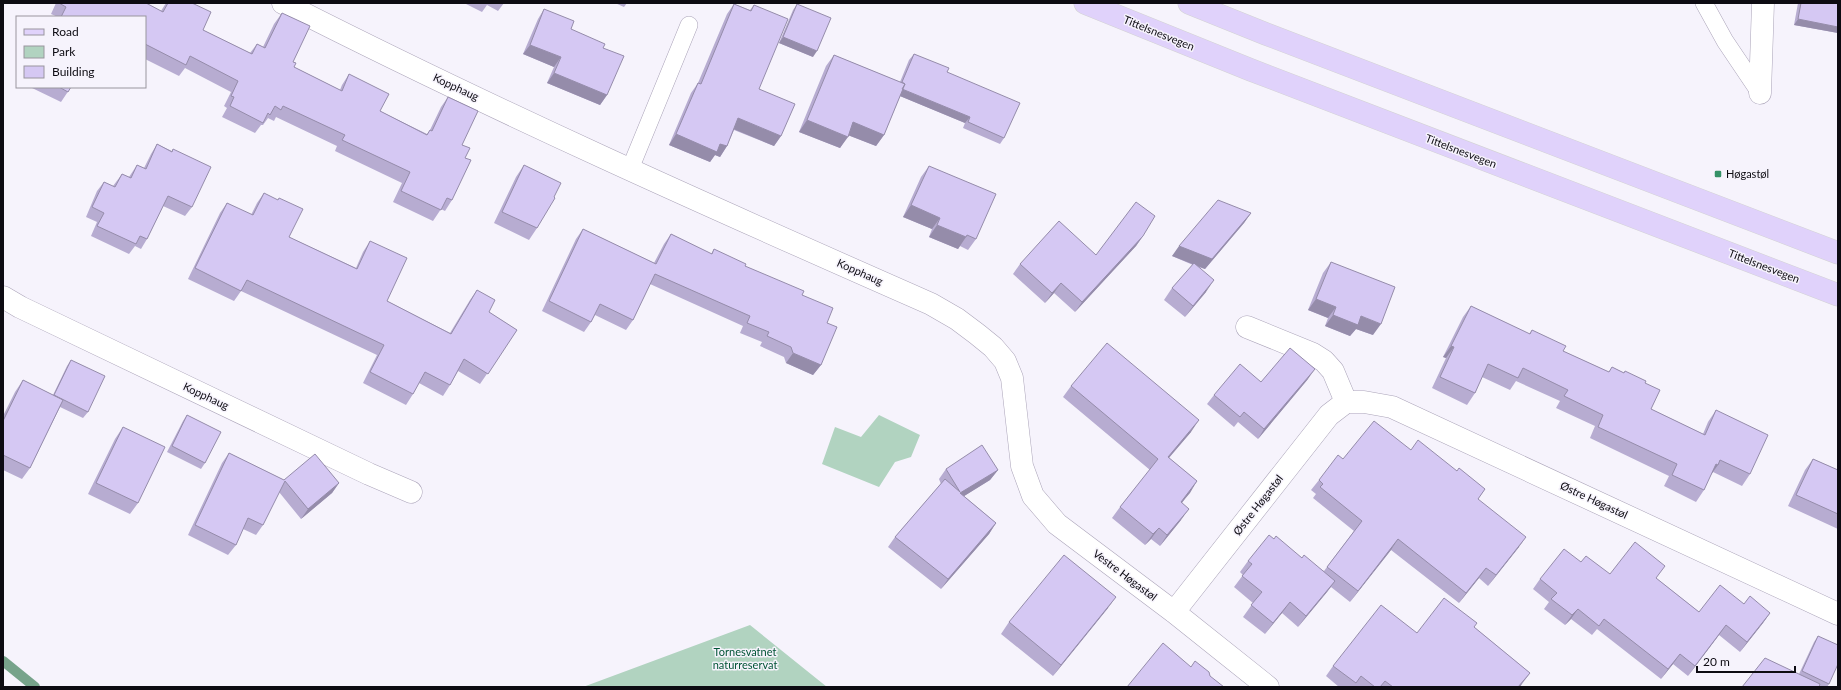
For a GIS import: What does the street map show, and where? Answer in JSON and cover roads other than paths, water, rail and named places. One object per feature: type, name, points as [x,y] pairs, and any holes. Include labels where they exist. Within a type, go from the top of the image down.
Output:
[{"type":"main road","name":"Tittelsnesvegen","points":[[1086,3],[1259,73],[1838,294]]},
{"type":"main road","points":[[1189,3],[1273,37],[1838,252]]},
{"type":"street","name":"Kopphaug","points":[[283,3],[340,32],[630,169],[931,304],[957,318],[993,347],[1005,361],[1012,378],[1020,439]]},
{"type":"street","points":[[1760,93],[1763,3]]},
{"type":"street","name":"Kopphaug","points":[[3,297],[41,318],[369,474],[411,492]]},
{"type":"street","points":[[1247,328],[1313,354],[1324,361],[1333,371],[1346,402]]},
{"type":"street","name":"Østre Høgastøl","points":[[1174,612],[1328,415],[1346,402],[1364,402],[1392,407],[1838,614]]},
{"type":"street","name":"Vestre Høgastøl","points":[[1020,439],[1022,466],[1033,496],[1057,524],[1174,612],[1268,687]]},
{"type":"lane","points":[[1704,3],[1724,41],[1760,93]]},
{"type":"lane","points":[[630,169],[689,25]]},
{"type":"waterway","points":[[3,661],[35,687]]},
{"type":"place","name":"Høgastøl","points":[[1718,174]]},
{"type":"park label","name":"Tornesvatnet naturreservat","points":[[745,658]]}]
